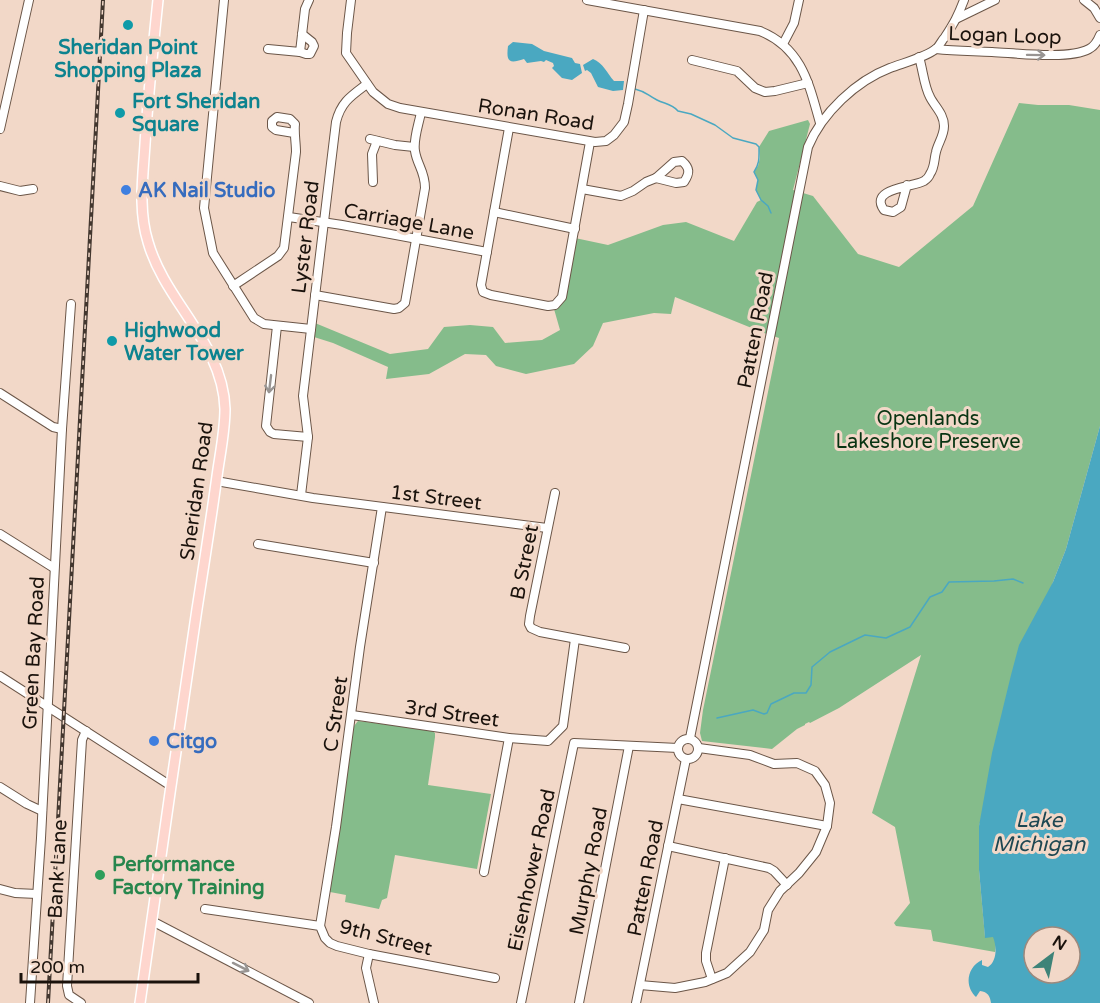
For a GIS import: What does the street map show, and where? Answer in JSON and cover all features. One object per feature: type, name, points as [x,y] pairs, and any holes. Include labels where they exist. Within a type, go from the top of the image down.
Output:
[{"type":"main road","name":"Sheridan Road","points":[[140,1003],[224,416],[219,374],[209,350],[159,271],[148,242],[142,214],[147,116],[159,0]]},
{"type":"street","points":[[0,129],[29,0]]},
{"type":"street","points":[[224,0],[204,208],[213,253],[254,318],[264,324],[311,330]]},
{"type":"street","points":[[300,52],[309,0]]},
{"type":"street","points":[[351,0],[346,52],[367,84]]},
{"type":"street","points":[[587,0],[768,34],[783,44],[798,61],[808,83],[820,123]]},
{"type":"street","points":[[783,44],[794,23],[798,0]]},
{"type":"street","name":"Patten Road","points":[[690,738],[808,147],[820,123],[856,88],[883,71],[936,49],[958,18],[964,0]]},
{"type":"street","name":"Logan Loop","points":[[958,18],[995,0]]},
{"type":"street","points":[[1084,0],[1094,8],[1100,18]]},
{"type":"street","name":"Ronan Road","points":[[367,84],[380,99],[400,108],[590,142],[606,141],[624,122],[644,10]]},
{"type":"street","points":[[268,49],[310,54],[314,46],[302,34]]},
{"type":"street","name":"Logan Loop","points":[[936,49],[1034,55],[1061,54],[1090,49],[1100,35]]},
{"type":"street","points":[[907,185],[929,177],[945,128],[944,120],[930,97],[919,57]]},
{"type":"street","points":[[692,60],[737,71],[755,88],[765,92],[775,92],[808,83]]},
{"type":"street","name":"Lyster Road","points":[[301,495],[308,437],[303,396],[338,114],[345,101],[367,84]]},
{"type":"street","points":[[315,295],[394,309],[403,306],[426,188],[424,174],[414,147],[421,112]]},
{"type":"street","points":[[509,128],[481,285],[483,292],[518,301],[548,306],[555,305],[562,297],[590,142]]},
{"type":"street","points":[[233,286],[278,256],[285,243],[296,152],[294,133]]},
{"type":"street","points":[[373,182],[374,140],[414,147]]},
{"type":"street","points":[[582,189],[621,196],[656,178]]},
{"type":"street","points":[[0,186],[20,191],[33,189]]},
{"type":"street","points":[[494,212],[574,229]]},
{"type":"street","name":"Carriage Lane","points":[[289,217],[487,252]]},
{"type":"street","name":"Green Bay Road","points":[[30,1003],[71,304]]},
{"type":"street","points":[[277,326],[266,426],[274,434],[308,437]]},
{"type":"street","points":[[0,393],[53,427],[62,429]]},
{"type":"street","name":"1st Street","points":[[216,481],[321,499],[547,528]]},
{"type":"street","name":"B Street","points":[[555,493],[529,624],[531,628],[540,632],[575,639]]},
{"type":"street","name":"C Street","points":[[320,926],[382,507]]},
{"type":"street","points":[[0,534],[54,568]]},
{"type":"street","points":[[258,544],[374,563]]},
{"type":"street","points":[[575,639],[625,648]]},
{"type":"street","name":"3rd Street","points":[[352,715],[509,738],[548,741],[563,726],[575,639]]},
{"type":"street","points":[[0,676],[171,786]]},
{"type":"street","name":"Bank Lane","points":[[81,1003],[69,995],[67,986],[82,740],[86,731]]},
{"type":"street","points":[[484,872],[509,738]]},
{"type":"street","points":[[690,738],[699,748],[697,755],[686,759],[680,754],[678,748],[680,742],[690,738]]},
{"type":"street","name":"Eisenhower Road","points":[[521,1003],[574,743],[629,746]]},
{"type":"street","points":[[629,746],[678,748]]},
{"type":"street","name":"Murphy Road","points":[[579,1003],[629,746]]},
{"type":"street","points":[[640,985],[675,988],[705,982],[727,973],[750,952],[764,930],[768,910],[780,891],[816,852],[827,826],[830,803],[825,785],[815,771],[797,763],[774,764],[750,755],[699,748]]},
{"type":"street","name":"Patten Road","points":[[636,1003],[686,759]]},
{"type":"street","points":[[0,787],[42,811]]},
{"type":"street","points":[[678,798],[827,826]]},
{"type":"street","points":[[668,846],[769,868],[787,885]]},
{"type":"street","points":[[712,979],[706,953],[725,858]]},
{"type":"street","points":[[0,890],[37,894]]},
{"type":"street","name":"9th Street","points":[[205,909],[320,926],[330,943],[338,946],[495,978]]},
{"type":"street","points":[[152,921],[309,1003]]},
{"type":"street","points":[[369,954],[366,968],[374,1003]]},
{"type":"green space","name":"Openlands Lakeshore Preserve","points":[[1019,103],[1069,105],[1100,110],[1100,426],[1066,549],[1053,582],[979,826],[979,870],[985,937],[994,937],[995,952],[933,941],[931,930],[896,926],[894,923],[910,903],[895,827],[872,813],[921,655],[839,708],[797,729],[772,749],[702,741],[700,733],[703,710],[779,338],[675,297],[671,314],[654,313],[603,323],[593,346],[574,364],[526,374],[496,366],[486,355],[465,354],[429,374],[386,379],[388,367],[314,337],[315,323],[390,354],[428,349],[444,327],[470,325],[493,327],[505,343],[542,340],[560,330],[554,309],[563,301],[575,238],[608,245],[663,225],[686,222],[734,241],[757,202],[761,200],[756,190],[758,180],[754,172],[760,158],[759,147],[769,131],[808,120],[810,124],[793,190],[813,196],[858,254],[899,267],[973,206]]},
{"type":"green space","points":[[358,721],[431,730],[435,733],[435,737],[428,785],[491,794],[477,869],[395,855],[387,898],[382,900],[379,909],[345,902],[346,895],[330,892],[354,726]]},
{"type":"water","points":[[513,42],[532,44],[544,51],[572,58],[575,63],[580,64],[582,73],[572,80],[562,78],[552,68],[553,63],[546,60],[527,63],[524,59],[512,61],[508,58],[508,46]]},
{"type":"water","points":[[593,59],[614,81],[624,81],[623,90],[613,91],[598,87],[591,73],[585,71],[583,65]]},
{"type":"water","name":"Lake Michigan","points":[[1100,426],[1100,1003],[991,1003],[985,992],[980,991],[976,997],[972,993],[969,982],[973,967],[982,960],[982,965],[988,967],[995,954],[993,937],[985,938],[979,870],[979,826],[992,753],[1019,645],[1053,582],[1066,549]]},
{"type":"waterway","points":[[635,89],[671,105],[678,111],[715,125],[733,138],[756,144],[759,147],[758,163],[754,172],[758,180],[756,190],[771,213]]},
{"type":"waterway","points":[[717,718],[753,710],[764,714],[767,713],[771,704],[794,693],[806,693],[811,685],[812,667],[830,652],[865,635],[886,638],[910,627],[930,597],[942,592],[949,582],[1013,579],[1023,583]]},
{"type":"railway","points":[[48,1003],[103,0]]},
{"type":"place","name":"Sheridan Point Shopping Plaza","points":[[128,25]]},
{"type":"place","name":"Fort Sheridan Square","points":[[120,113]]},
{"type":"place","name":"AK Nail Studio","points":[[126,190]]},
{"type":"place","name":"Highwood Water Tower","points":[[112,341]]},
{"type":"place","name":"Citgo","points":[[154,741]]},
{"type":"place","name":"Performance Factory Training","points":[[100,875]]}]
